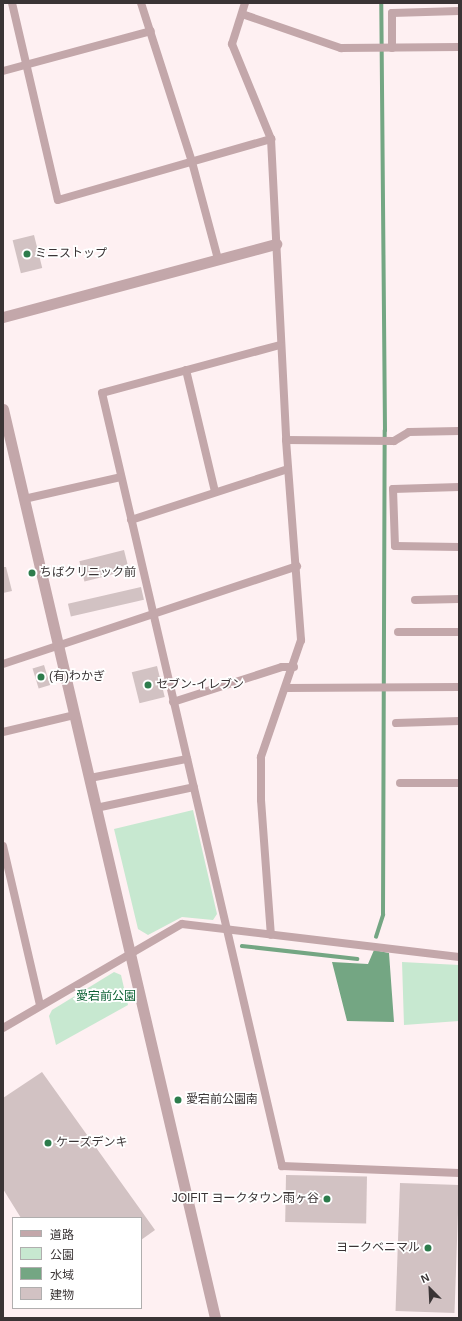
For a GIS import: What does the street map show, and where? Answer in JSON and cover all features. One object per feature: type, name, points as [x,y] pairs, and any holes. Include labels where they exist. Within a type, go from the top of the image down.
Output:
[{"type":"street","points":[[12,3],[58,200],[271,139]]},
{"type":"street","points":[[141,3],[192,162],[218,259]]},
{"type":"street","points":[[245,3],[232,44],[271,139],[280,345],[288,469],[297,566],[301,640],[294,667],[261,757],[261,800],[271,935]]},
{"type":"street","points":[[392,48],[392,13],[459,11]]},
{"type":"street","points":[[242,14],[341,48],[459,47]]},
{"type":"street","points":[[3,71],[151,31]]},
{"type":"street","points":[[3,317],[276,244]]},
{"type":"street","points":[[280,345],[102,393],[282,1166],[459,1173]]},
{"type":"street","points":[[186,370],[215,492]]},
{"type":"street","points":[[3,409],[215,1318]]},
{"type":"street","points":[[286,440],[394,441],[409,432],[459,431]]},
{"type":"street","points":[[131,520],[288,469]]},
{"type":"street","points":[[24,500],[121,477]]},
{"type":"street","points":[[459,487],[393,489],[395,546],[459,547]]},
{"type":"street","points":[[3,664],[297,566]]},
{"type":"street","points":[[415,600],[459,599]]},
{"type":"street","points":[[398,632],[459,632]]},
{"type":"street","points":[[173,702],[282,666],[294,667]]},
{"type":"street","points":[[286,688],[459,688]]},
{"type":"street","points":[[3,732],[75,715]]},
{"type":"street","points":[[396,724],[459,721]]},
{"type":"street","points":[[90,778],[187,759]]},
{"type":"street","points":[[400,783],[459,783]]},
{"type":"street","points":[[96,808],[194,787]]},
{"type":"street","points":[[3,846],[4,857],[40,1005]]},
{"type":"street","points":[[3,1028],[131,953],[173,926],[191,924],[459,957]]},
{"type":"green space","points":[[193,810],[217,914],[213,920],[182,917],[148,935],[138,929],[114,829]]},
{"type":"green space","points":[[402,962],[459,965],[459,1021],[404,1025]]},
{"type":"green space","name":"愛宕前公園","points":[[114,972],[121,975],[128,1005],[56,1045],[49,1016],[52,1010]]},
{"type":"water","points":[[374,950],[389,953],[394,1022],[347,1021],[332,962],[368,964]]},
{"type":"building","name":"ミニストップ","points":[[34,235],[42,268],[21,273],[13,240]]},
{"type":"building","points":[[124,550],[129,570],[84,582],[79,561]]},
{"type":"building","points":[[3,567],[6,567],[12,591],[3,593]]},
{"type":"building","points":[[141,587],[144,600],[71,617],[68,604]]},
{"type":"building","name":"(有)わかぎ","points":[[44,665],[50,685],[39,689],[33,669]]},
{"type":"building","name":"セブン-イレブン","points":[[157,666],[165,697],[140,703],[132,672]]},
{"type":"building","name":"ケーズデンキ","points":[[42,1072],[155,1230],[142,1239],[142,1217],[20,1217],[3,1189],[3,1098]]},
{"type":"building","name":"JOIFIT ヨークタウン雨ヶ谷","points":[[286,1175],[367,1176],[366,1223],[285,1222]]},
{"type":"building","name":"ヨークベニマル","points":[[400,1183],[459,1185],[454,1313],[396,1311]]},
{"type":"waterway","points":[[376,937],[383,915],[385,431],[381,3]]},
{"type":"waterway","points":[[242,946],[357,959]]},
{"type":"place","name":"ミニストップ","points":[[27,254]]},
{"type":"place","name":"ちばクリニック前","points":[[32,573]]},
{"type":"place","name":"(有)わかぎ","points":[[41,677]]},
{"type":"place","name":"セブン-イレブン","points":[[148,685]]},
{"type":"place","name":"愛宕前公園南","points":[[178,1100]]},
{"type":"place","name":"ケーズデンキ","points":[[48,1143]]},
{"type":"place","name":"JOIFIT ヨークタウン雨ヶ谷","points":[[327,1199]]},
{"type":"place","name":"ヨークベニマル","points":[[428,1248]]}]
